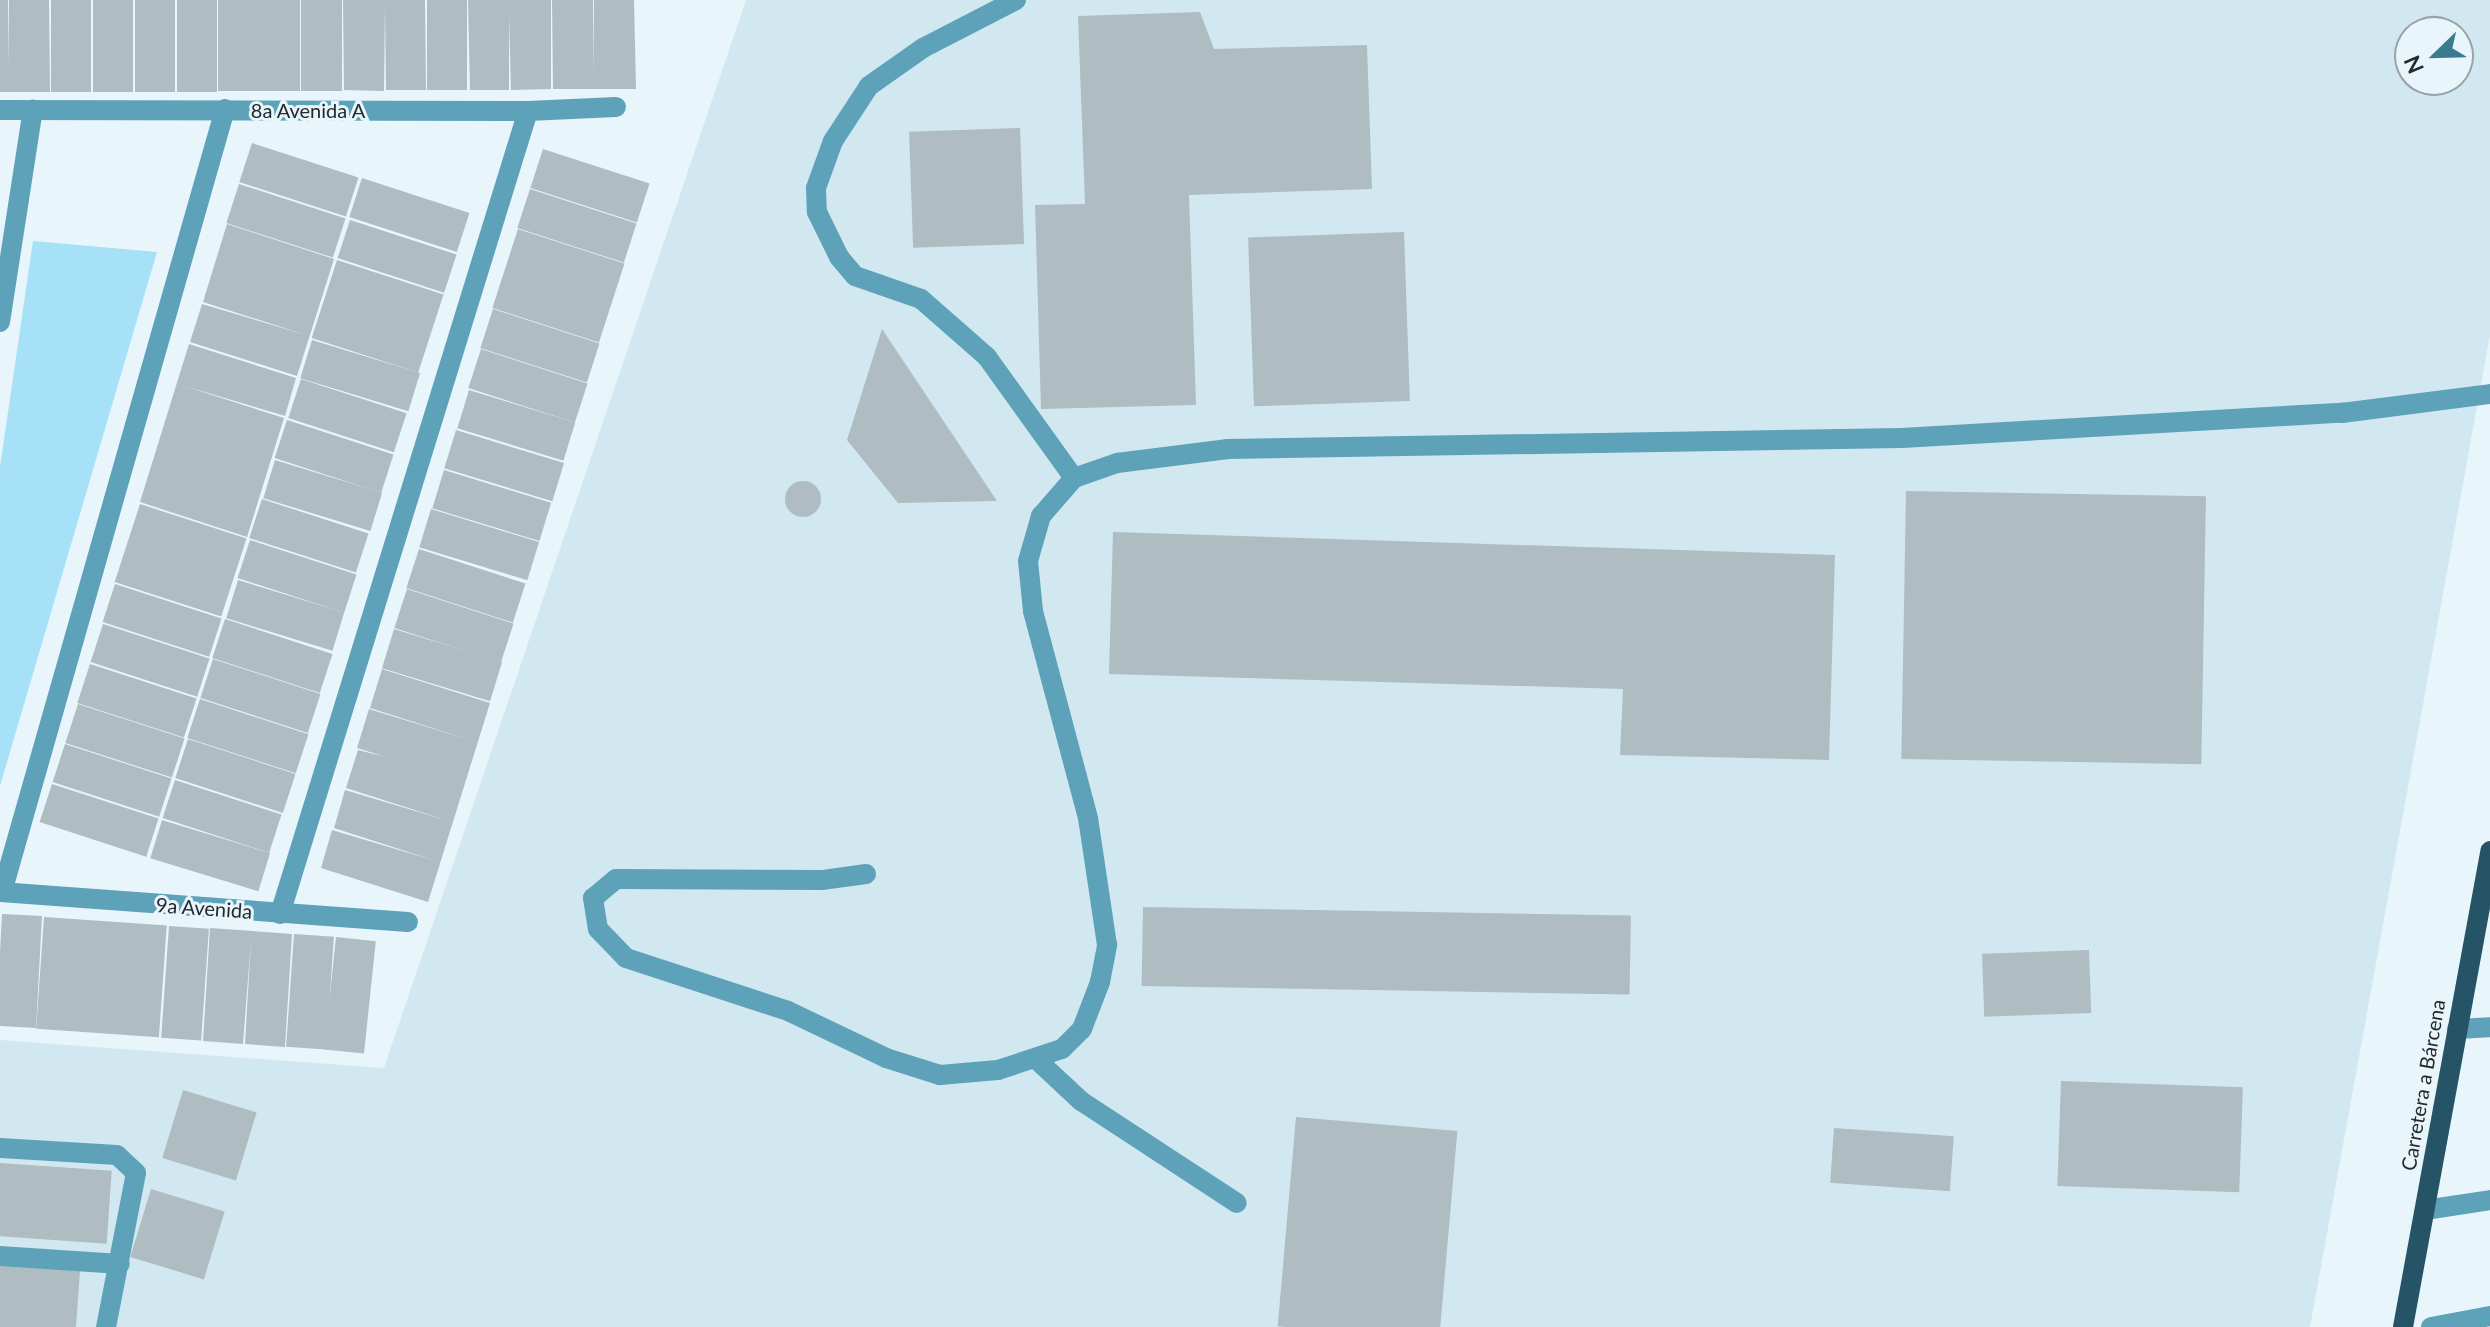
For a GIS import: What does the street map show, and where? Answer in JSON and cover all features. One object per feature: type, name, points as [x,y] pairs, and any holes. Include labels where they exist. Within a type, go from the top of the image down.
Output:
[{"type":"main road","name":"Carretera a Bárcena","points":[[2403,1327],[2490,851]]},
{"type":"street","points":[[1016,0],[923,48],[869,86],[833,141],[816,188],[817,212],[839,257],[855,276],[921,299],[987,357],[1074,478]]},
{"type":"street","name":"8a Avenida A","points":[[0,110],[528,111],[616,107]]},
{"type":"street","points":[[1,892],[225,109]]},
{"type":"street","points":[[0,322],[33,110]]},
{"type":"street","points":[[280,914],[528,111]]},
{"type":"street","points":[[866,874],[823,880],[616,879],[593,898],[598,929],[626,958],[788,1011],[886,1058],[940,1075],[998,1070],[1037,1060],[1062,1049],[1082,1029],[1100,982],[1107,945],[1088,818],[1033,611],[1028,561],[1041,516],[1074,478],[1117,463],[1228,449],[1902,438],[2342,413],[2490,394]]},
{"type":"street","name":"9a Avenida","points":[[1,892],[408,922]]},
{"type":"street","points":[[2457,1029],[2490,1027]]},
{"type":"street","points":[[1037,1060],[1081,1101],[1237,1203]]},
{"type":"street","points":[[0,1148],[117,1155],[128,1162],[136,1173],[106,1327]]},
{"type":"street","points":[[2425,1210],[2490,1200]]},
{"type":"street","points":[[0,1256],[120,1264]]},
{"type":"street","points":[[2431,1327],[2490,1316]]},
{"type":"shaded area","points":[[746,0],[2490,0],[2490,335],[2310,1327],[0,1327],[0,1040],[384,1068]]},
{"type":"shaded area","points":[[33,241],[157,252],[0,786],[0,467]]},
{"type":"building","points":[[0,0],[8,0],[8,67],[9,0],[49,0],[50,92],[0,92]]},
{"type":"building","points":[[51,0],[91,0],[91,92],[51,92]]},
{"type":"building","points":[[93,0],[133,0],[133,92],[93,92]]},
{"type":"building","points":[[135,0],[175,0],[175,92],[135,92]]},
{"type":"building","points":[[177,0],[217,0],[217,92],[177,92]]},
{"type":"building","points":[[218,0],[300,0],[300,91],[218,91]]},
{"type":"building","points":[[301,0],[342,0],[342,91],[301,91]]},
{"type":"building","points":[[343,0],[425,0],[426,90],[386,90],[385,3],[384,91],[344,90]]},
{"type":"building","points":[[427,0],[467,0],[467,90],[427,90]]},
{"type":"building","points":[[468,0],[551,0],[551,89],[511,90],[509,15],[509,90],[470,90]]},
{"type":"building","points":[[552,0],[593,0],[593,77],[594,0],[634,0],[636,89],[553,89]]},
{"type":"building","points":[[1200,12],[1214,49],[1367,45],[1372,189],[1189,195],[1196,405],[1041,409],[1035,205],[1085,204],[1078,16]]},
{"type":"building","points":[[1020,128],[1024,244],[913,248],[909,132]]},
{"type":"building","points":[[252,143],[359,178],[346,217],[239,182]]},
{"type":"building","points":[[543,149],[650,184],[637,223],[530,188]]},
{"type":"building","points":[[362,178],[469,213],[457,252],[349,217]]},
{"type":"building","points":[[239,184],[346,219],[333,258],[226,223]]},
{"type":"building","points":[[530,189],[637,224],[624,263],[517,228]]},
{"type":"building","points":[[350,220],[457,255],[444,293],[338,258]]},
{"type":"building","points":[[227,224],[334,259],[297,376],[190,342],[202,304],[306,335],[203,302]]},
{"type":"building","points":[[518,229],[625,264],[599,343],[492,308]]},
{"type":"building","points":[[1404,232],[1410,401],[1254,406],[1248,237]]},
{"type":"building","points":[[337,260],[444,295],[418,373],[312,338]]},
{"type":"building","points":[[493,309],[600,344],[587,383],[480,348]]},
{"type":"building","points":[[882,329],[997,501],[898,503],[847,440]]},
{"type":"building","points":[[312,340],[420,373],[408,411],[300,378]]},
{"type":"building","points":[[189,344],[296,378],[285,416],[181,385],[284,418],[247,537],[140,502]]},
{"type":"building","points":[[481,349],[588,384],[575,423],[468,388]]},
{"type":"building","points":[[301,379],[407,413],[394,452],[288,418]]},
{"type":"building","points":[[469,390],[575,422],[563,461],[457,428]]},
{"type":"building","points":[[287,420],[394,455],[381,493],[275,458]]},
{"type":"building","points":[[456,430],[564,463],[552,501],[444,468]]},
{"type":"building","points":[[275,460],[382,493],[370,531],[263,498]]},
{"type":"building","points":[[444,470],[551,503],[539,541],[432,508]]},
{"type":"building","points":[[803,481],[816,486],[821,499],[816,512],[803,517],[790,512],[785,499],[790,486]]},
{"type":"building","points":[[1906,491],[2206,496],[2201,764],[1901,759]]},
{"type":"building","points":[[262,499],[369,534],[356,573],[249,538]]},
{"type":"building","points":[[140,504],[247,539],[221,617],[115,582]]},
{"type":"building","points":[[431,509],[539,542],[527,580],[419,547]]},
{"type":"building","points":[[1113,532],[1835,555],[1829,760],[1620,755],[1623,689],[1109,674]]},
{"type":"building","points":[[250,540],[357,575],[344,613],[238,578]]},
{"type":"building","points":[[419,549],[526,584],[513,623],[406,588]]},
{"type":"building","points":[[238,580],[344,612],[332,651],[226,618]]},
{"type":"building","points":[[115,584],[222,619],[209,657],[103,622]]},
{"type":"building","points":[[407,589],[514,624],[501,663],[394,628]]},
{"type":"building","points":[[225,619],[332,654],[320,693],[212,658]]},
{"type":"building","points":[[103,624],[210,659],[197,697],[91,662]]},
{"type":"building","points":[[394,629],[502,662],[490,701],[382,668]]},
{"type":"building","points":[[213,659],[320,694],[308,733],[200,698]]},
{"type":"building","points":[[90,664],[197,699],[184,738],[77,703]]},
{"type":"building","points":[[382,669],[490,703],[428,902],[321,868],[332,830],[436,861],[334,828],[345,790],[449,821],[346,788],[358,750],[386,757],[357,748],[369,709],[473,741],[370,708]]},
{"type":"building","points":[[200,699],[308,734],[296,773],[187,738]]},
{"type":"building","points":[[78,704],[185,739],[172,778],[65,743]]},
{"type":"building","points":[[188,739],[295,774],[283,813],[175,778]]},
{"type":"building","points":[[65,744],[172,779],[159,817],[53,782]]},
{"type":"building","points":[[175,780],[282,815],[269,853],[163,818]]},
{"type":"building","points":[[52,784],[159,819],[146,857],[40,822]]},
{"type":"building","points":[[162,820],[270,853],[258,891],[150,858]]},
{"type":"building","points":[[1143,907],[1631,916],[1630,995],[1142,986]]},
{"type":"building","points":[[2,914],[42,916],[36,1028],[0,1026]]},
{"type":"building","points":[[44,917],[167,926],[159,1037],[36,1029]]},
{"type":"building","points":[[169,926],[209,929],[201,1041],[161,1038]]},
{"type":"building","points":[[210,928],[292,934],[285,1047],[245,1044],[251,940],[243,1044],[203,1041]]},
{"type":"building","points":[[294,934],[334,937],[326,1050],[286,1047]]},
{"type":"building","points":[[336,937],[376,941],[364,1054],[324,1049]]},
{"type":"building","points":[[2089,950],[2091,1013],[1984,1017],[1982,954]]},
{"type":"building","points":[[2061,1081],[2243,1087],[2239,1192],[2057,1186]]},
{"type":"building","points":[[183,1090],[257,1113],[236,1180],[162,1158]]},
{"type":"building","points":[[1296,1117],[1457,1131],[1440,1327],[1278,1326]]},
{"type":"building","points":[[1834,1128],[1954,1136],[1950,1191],[1830,1183]]},
{"type":"building","points":[[0,1163],[112,1171],[107,1244],[0,1236]]},
{"type":"building","points":[[151,1189],[225,1212],[204,1279],[130,1257]]},
{"type":"building","points":[[0,1263],[80,1270],[76,1327],[0,1327]]}]
